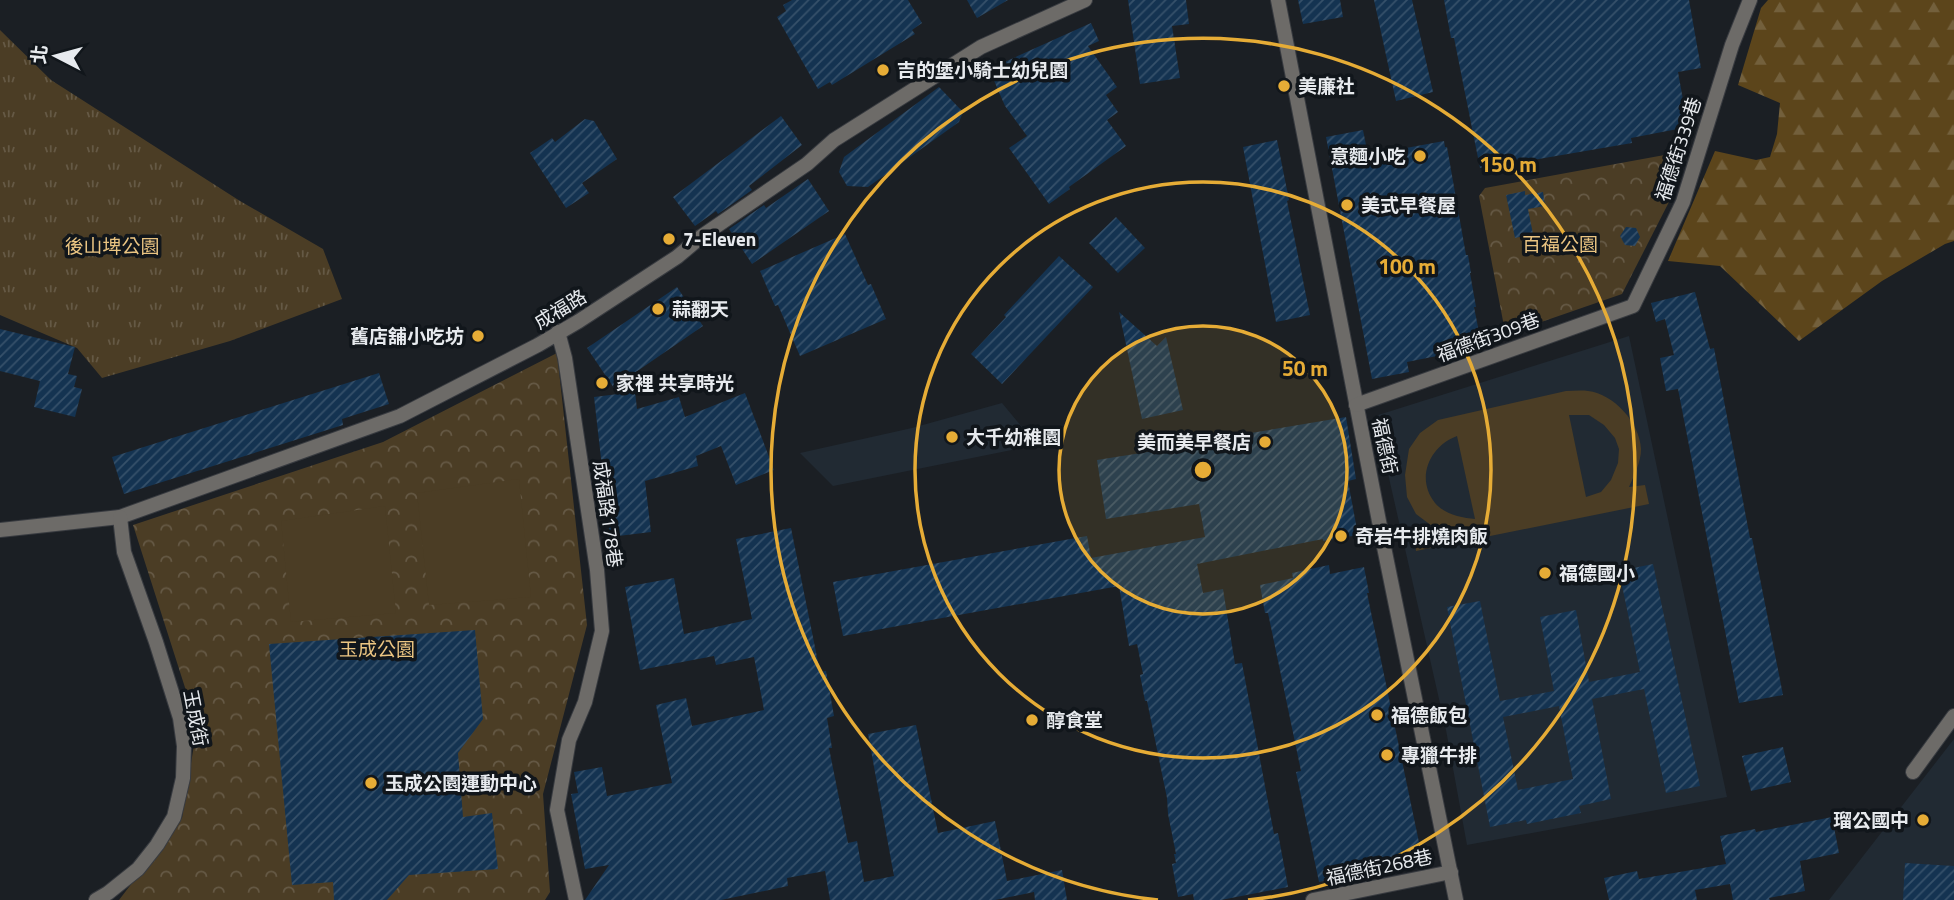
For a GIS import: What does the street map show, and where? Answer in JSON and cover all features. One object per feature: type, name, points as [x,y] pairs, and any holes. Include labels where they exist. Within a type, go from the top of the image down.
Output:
[{"type":"street","name":"成福路","points":[[0,530],[120,517],[400,416],[579,321],[677,257],[702,236],[807,164],[834,140],[981,47],[1085,0]]},
{"type":"street","name":"福德街","points":[[1278,0],[1456,900]]},
{"type":"street","name":"福德街339巷","points":[[1633,306],[1683,202],[1732,46],[1750,0]]},
{"type":"street","name":"福德街309巷","points":[[1356,405],[1633,306]]},
{"type":"street","name":"成福路178巷","points":[[558,332],[565,358],[595,557],[602,631],[585,702],[569,740],[557,810],[576,900]]},
{"type":"street","name":"玉成街","points":[[96,900],[138,869],[157,845],[174,817],[183,778],[184,746],[180,718],[124,552],[120,517]]},
{"type":"street","points":[[1913,772],[1954,716]]},
{"type":"street","name":"福德街268巷","points":[[1313,900],[1451,872]]},
{"type":"shaded area","name":"福德國小","points":[[1629,336],[1727,797],[1467,845],[1446,730],[1375,416]]},
{"type":"shaded area","name":"大千幼稚園","points":[[1002,403],[1037,445],[833,486],[800,453],[912,428]]},
{"type":"shaded area","name":"瑠公國中","points":[[1954,739],[1954,900],[1829,900]]},
{"type":"green space","points":[[1768,0],[1954,0],[1954,241],[1882,281],[1799,341],[1720,266],[1668,261],[1715,151],[1756,160],[1770,157],[1777,134],[1780,103],[1738,85],[1761,8]]},
{"type":"green space","name":"後山埤公園","points":[[0,30],[51,80],[240,201],[323,249],[342,299],[230,341],[102,378],[77,348],[0,315]]},
{"type":"green space","name":"百福公園","points":[[1670,154],[1677,156],[1683,163],[1671,198],[1622,294],[1515,331],[1504,326],[1479,196],[1485,188]]},
{"type":"green space","name":"玉成公園","points":[[557,353],[587,625],[543,794],[550,892],[545,900],[119,900],[182,818],[194,745],[189,700],[133,525],[383,442]]},
{"type":"green space","points":[[1566,391],[1598,393],[1624,411],[1636,429],[1641,454],[1629,487],[1645,485],[1649,504],[1416,551],[1413,531],[1432,526],[1416,514],[1407,497],[1405,475],[1409,449],[1420,433],[1438,420]],"holes":[[[1569,415],[1589,415],[1604,425],[1615,438],[1619,449],[1618,463],[1611,480],[1601,492],[1586,497]],[[1457,436],[1475,519],[1443,510],[1435,503],[1426,483],[1428,464],[1433,455],[1439,447]]]},
{"type":"green space","points":[[519,479],[531,597],[429,605],[417,493]]},
{"type":"green space","points":[[385,506],[396,613],[291,622],[281,521]]},
{"type":"building","points":[[792,0],[908,0],[922,23],[912,30],[915,34],[832,85],[830,82],[818,89],[777,17],[786,11],[783,5]]},
{"type":"building","points":[[967,0],[1008,0],[977,18]]},
{"type":"building","points":[[1128,0],[1186,0],[1189,24],[1172,26],[1180,78],[1140,84]]},
{"type":"building","points":[[1298,0],[1340,0],[1343,17],[1303,24]]},
{"type":"building","points":[[1374,0],[1412,0],[1433,92],[1396,101]]},
{"type":"building","points":[[1444,0],[1689,0],[1701,68],[1678,72],[1688,127],[1631,138],[1632,143],[1480,168]]},
{"type":"building","points":[[1091,23],[1099,41],[1088,46],[1117,87],[1106,95],[1118,112],[1107,120],[1126,146],[1049,204],[1009,148],[1027,136],[1005,106],[989,69]]},
{"type":"building","points":[[939,87],[963,112],[959,122],[868,187],[847,186],[839,172],[844,157]]},
{"type":"building","points":[[781,116],[802,145],[749,186],[752,190],[718,214],[716,211],[695,226],[673,197]]},
{"type":"building","points":[[585,119],[594,121],[617,159],[582,183],[589,193],[566,208],[530,153],[552,138],[555,142]]},
{"type":"building","points":[[1363,130],[1368,155],[1444,141],[1468,255],[1481,342],[1451,348],[1452,353],[1407,362],[1409,372],[1372,379],[1326,137]]},
{"type":"building","points":[[1277,140],[1310,315],[1276,322],[1243,147]]},
{"type":"building","points":[[808,179],[829,211],[752,264],[729,229]]},
{"type":"building","points":[[1525,191],[1525,195],[1543,192],[1545,206],[1528,209],[1533,234],[1515,238],[1506,195]]},
{"type":"building","points":[[1116,217],[1145,248],[1118,273],[1089,243]]},
{"type":"building","points":[[1626,227],[1636,228],[1640,237],[1635,246],[1625,245],[1620,236]]},
{"type":"building","points":[[845,234],[886,319],[800,356],[760,271]]},
{"type":"building","points":[[1059,256],[1093,287],[1002,384],[971,354]]},
{"type":"building","points":[[677,287],[703,326],[633,374],[637,409],[679,397],[685,417],[745,393],[774,470],[736,485],[721,446],[696,456],[698,466],[645,481],[651,532],[610,537],[594,397],[618,394],[587,348]]},
{"type":"building","points":[[1695,292],[1710,349],[1714,348],[1783,695],[1739,703],[1678,389],[1666,391],[1660,358],[1674,355],[1665,319],[1656,322],[1651,303]]},
{"type":"building","points":[[1119,312],[1157,346],[1166,337],[1183,410],[1142,419]]},
{"type":"building","points":[[0,329],[75,347],[68,374],[77,376],[74,387],[82,389],[75,417],[34,407],[40,381],[0,371]]},
{"type":"building","points":[[379,373],[389,404],[342,419],[343,425],[124,494],[112,457]]},
{"type":"building","points":[[1346,417],[1356,479],[1348,481],[1358,535],[1323,539],[1197,564],[1203,593],[1223,589],[1235,664],[1242,663],[1274,834],[1278,833],[1288,887],[1221,900],[1194,900],[1193,894],[1178,897],[1172,864],[1176,863],[1176,854],[1167,798],[1145,701],[1137,644],[1129,646],[1119,586],[843,636],[833,582],[1087,536],[1091,558],[1205,537],[1199,504],[1106,519],[1097,460]]},
{"type":"building","points":[[791,528],[820,672],[826,671],[834,716],[827,718],[832,748],[829,748],[848,843],[857,841],[864,882],[894,876],[868,734],[916,725],[938,833],[995,821],[1007,881],[1062,870],[1067,900],[1035,900],[1034,892],[995,900],[830,900],[825,871],[787,878],[788,886],[721,900],[585,900],[609,865],[585,869],[571,794],[578,793],[574,772],[602,767],[607,796],[672,783],[656,705],[686,698],[692,726],[764,710],[754,657],[716,665],[714,656],[640,670],[625,587],[674,578],[684,634],[752,619],[736,539]]},
{"type":"building","points":[[1653,564],[1700,786],[1666,793],[1644,689],[1592,699],[1611,799],[1579,806],[1581,813],[1527,824],[1526,820],[1490,827],[1447,607],[1480,601],[1500,701],[1554,691],[1540,617],[1576,610],[1589,682],[1640,672],[1619,571]],"holes":[[[1559,706],[1573,779],[1518,790],[1503,717]]]},
{"type":"building","points":[[1329,565],[1330,574],[1364,567],[1367,593],[1421,852],[1417,861],[1319,882],[1296,772],[1301,771],[1260,585],[1293,578],[1292,573]]},
{"type":"building","name":"玉成公園運動中心","points":[[475,630],[483,719],[458,753],[463,817],[492,813],[498,869],[409,875],[387,900],[334,900],[333,882],[292,885],[269,644]]},
{"type":"building","points":[[1783,747],[1791,782],[1751,791],[1742,756]]},
{"type":"building","points":[[1832,817],[1839,853],[1800,861],[1805,891],[1769,898],[1770,900],[1733,900],[1730,884],[1695,890],[1697,900],[1609,900],[1604,878],[1637,871],[1639,879],[1726,864],[1720,836]]},
{"type":"building","points":[[1905,863],[1954,866],[1954,900],[1903,900]]},
{"type":"place","name":"吉的堡小騎士幼兒園","points":[[883,70]]},
{"type":"place","name":"美廉社","points":[[1284,86]]},
{"type":"place","name":"意麵小吃","points":[[1420,156]]},
{"type":"place","name":"美式早餐屋","points":[[1347,205]]},
{"type":"place","name":"7-Eleven","points":[[669,239]]},
{"type":"place","name":"蒜翻天","points":[[658,309]]},
{"type":"place","name":"舊店舖小吃坊","points":[[478,336]]},
{"type":"place","name":"家裡 共享時光","points":[[602,383]]},
{"type":"place","name":"大千幼稚園","points":[[952,437]]},
{"type":"place","name":"美而美早餐店","points":[[1265,442]]},
{"type":"place","name":"奇岩牛排燒肉飯","points":[[1341,536]]},
{"type":"place","name":"福德國小","points":[[1545,573]]},
{"type":"place","name":"福德飯包","points":[[1377,715]]},
{"type":"place","name":"醇食堂","points":[[1032,720]]},
{"type":"place","name":"專獵牛排","points":[[1387,755]]},
{"type":"place","name":"玉成公園運動中心","points":[[371,783]]},
{"type":"place","name":"瑠公國中","points":[[1923,820]]}]
